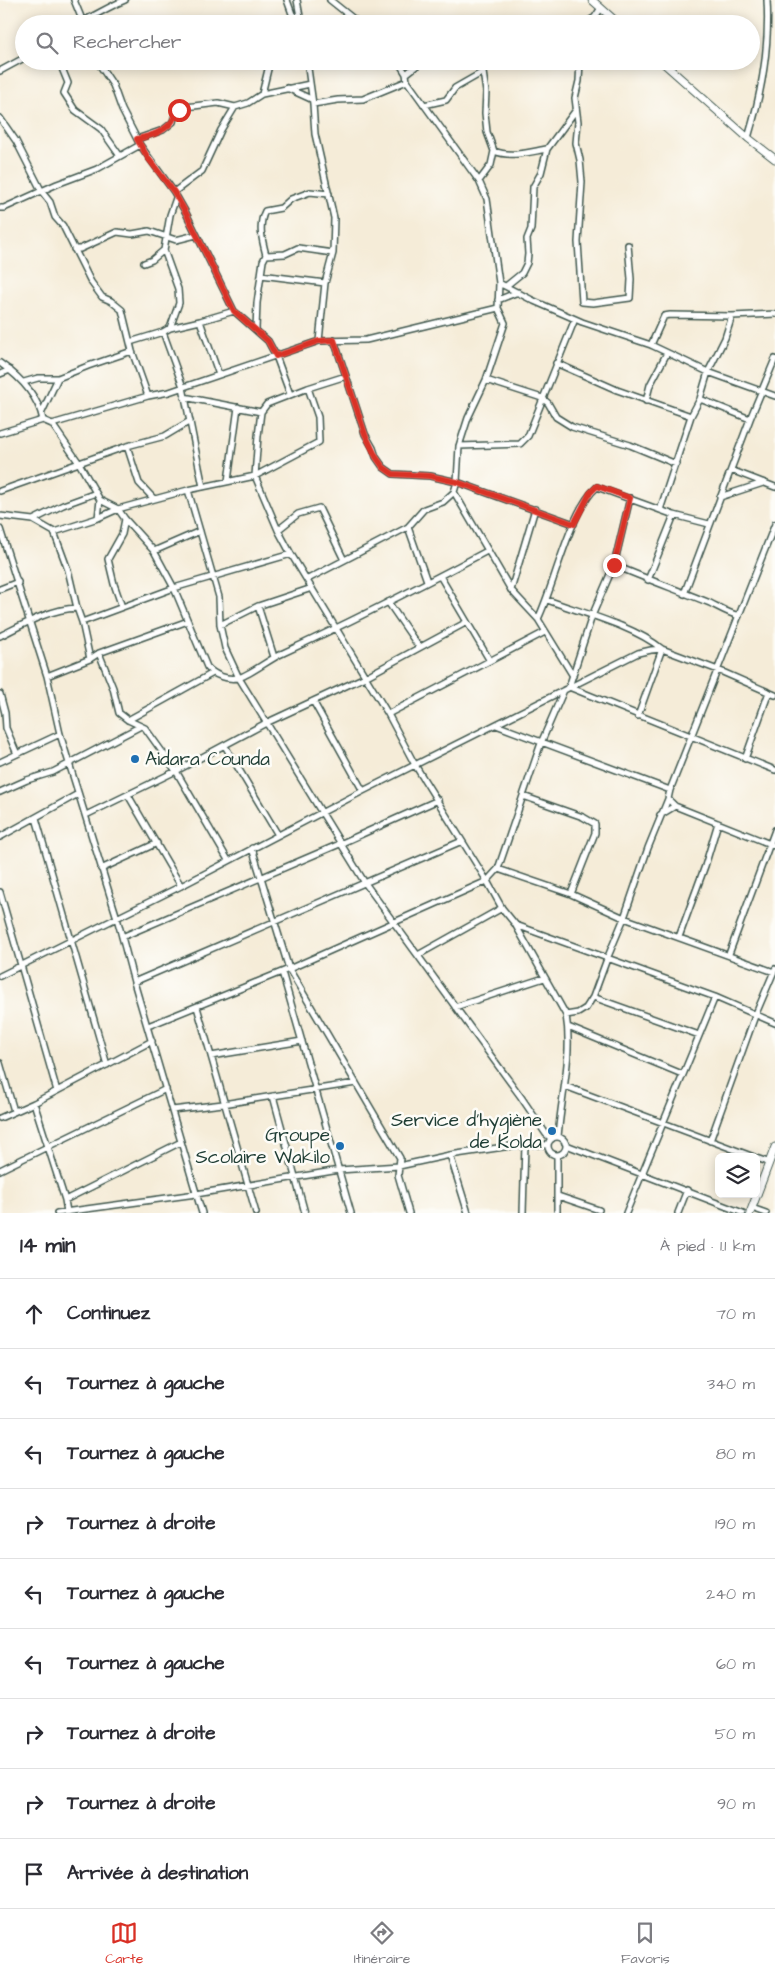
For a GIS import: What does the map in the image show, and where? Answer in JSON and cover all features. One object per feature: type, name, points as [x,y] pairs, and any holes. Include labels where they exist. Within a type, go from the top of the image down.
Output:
[{"type":"main road","points":[[596,3],[609,15]]},
{"type":"main road","points":[[671,70],[748,138],[775,159]]},
{"type":"main road","points":[[751,1210],[775,1148]]},
{"type":"street","points":[[74,0],[80,15]]},
{"type":"street","points":[[97,15],[110,5],[125,0]]},
{"type":"street","points":[[287,0],[293,15]]},
{"type":"street","points":[[297,0],[299,15]]},
{"type":"street","points":[[331,0],[349,15]]},
{"type":"street","points":[[748,138],[762,88],[768,37],[766,0]]},
{"type":"street","points":[[0,70],[15,62]]},
{"type":"street","points":[[63,70],[68,83],[64,93],[75,110],[101,129],[120,156]]},
{"type":"street","points":[[103,70],[113,85],[122,110],[140,145],[175,195],[234,311],[268,341],[276,356],[290,394]]},
{"type":"street","points":[[262,94],[268,70]]},
{"type":"street","points":[[308,70],[315,134],[334,218],[332,253],[325,283],[319,341]]},
{"type":"street","points":[[308,579],[408,527],[424,510],[443,502],[454,492],[457,482],[459,446],[468,418],[486,380],[505,323],[498,308],[500,283],[487,199],[479,181],[407,81],[404,70]]},
{"type":"street","points":[[406,74],[411,70]]},
{"type":"street","points":[[580,70],[575,98],[578,122],[576,143],[582,182],[578,242],[582,302],[602,302],[630,298],[631,279],[628,244]]},
{"type":"street","points":[[424,106],[446,100],[455,88],[483,72],[486,92],[484,113],[487,132],[494,151],[491,165],[479,181]]},
{"type":"street","points":[[286,88],[312,102],[363,99],[407,81]]},
{"type":"street","points":[[137,139],[163,130],[173,122],[175,114],[179,110],[218,103],[235,107],[248,103],[262,94],[310,84]]},
{"type":"street","points":[[170,328],[179,303],[178,289],[164,250],[175,195],[202,171],[221,130],[235,107]]},
{"type":"street","points":[[506,286],[522,273],[527,263],[527,239],[531,229],[533,187],[541,173],[547,149],[576,110]]},
{"type":"street","points":[[0,118],[11,133],[42,192],[50,202],[55,217],[63,226],[91,282],[102,297],[111,301],[122,310],[132,351],[148,396]]},
{"type":"street","points":[[0,128],[11,133]]},
{"type":"street","points":[[1,209],[97,169],[140,145]]},
{"type":"street","points":[[494,151],[503,155],[511,155],[547,149]]},
{"type":"street","points":[[256,329],[257,303],[263,260],[266,255],[261,236],[262,218],[265,211],[281,208],[291,199],[310,192],[329,194]]},
{"type":"street","points":[[74,248],[80,249],[116,232],[132,234],[149,231],[176,240],[196,235]]},
{"type":"street","points":[[266,255],[286,254],[298,248],[332,253]]},
{"type":"street","points":[[144,263],[152,260],[164,250]]},
{"type":"street","points":[[261,275],[325,283]]},
{"type":"street","points":[[500,283],[575,318],[651,345],[708,372],[775,396]]},
{"type":"street","points":[[498,300],[518,292]]},
{"type":"street","points":[[52,424],[168,392],[319,341],[366,340],[498,308]]},
{"type":"street","points":[[130,342],[170,328],[200,322],[234,311]]},
{"type":"street","points":[[651,345],[664,316],[775,314]]},
{"type":"street","points":[[660,510],[691,416],[700,400],[708,372],[725,338],[732,316]]},
{"type":"street","points":[[459,446],[520,444],[528,436],[575,318]]},
{"type":"street","points":[[200,322],[219,375]]},
{"type":"street","points":[[162,332],[182,387],[204,487]]},
{"type":"street","points":[[334,340],[365,434],[383,467],[393,474],[430,476],[457,482],[574,524]]},
{"type":"street","points":[[24,382],[38,378],[58,378],[132,351]]},
{"type":"street","points":[[646,401],[650,385],[667,353]]},
{"type":"street","points":[[684,594],[709,524],[775,359]]},
{"type":"street","points":[[0,363],[24,382],[42,412],[44,420]]},
{"type":"street","points":[[556,363],[646,401],[691,416]]},
{"type":"street","points":[[0,374],[10,370]]},
{"type":"street","points":[[57,1213],[94,1210],[339,1170],[399,1166],[450,1155],[525,1144],[548,1145],[555,1138],[565,1086],[568,1027],[566,1015],[515,924],[502,908],[415,765],[388,714],[308,579],[291,554],[278,530],[255,476],[261,412],[267,404],[290,394],[346,376]]},
{"type":"street","points":[[42,412],[58,378]]},
{"type":"street","points":[[486,380],[542,398],[548,403],[556,417],[572,427],[630,445],[676,464]]},
{"type":"street","points":[[54,532],[98,518],[118,509],[188,490],[255,476],[319,442],[318,417],[308,388]]},
{"type":"street","points":[[184,397],[261,412]]},
{"type":"street","points":[[700,400],[750,419]]},
{"type":"street","points":[[228,481],[238,406]]},
{"type":"street","points":[[0,433],[44,420],[52,424],[79,463],[100,500],[118,509],[154,551],[174,588],[207,667],[212,673],[224,678],[239,678],[274,658],[336,629],[487,551]]},
{"type":"street","points":[[0,491],[127,446],[165,436],[190,421]]},
{"type":"street","points":[[127,446],[139,482],[154,499]]},
{"type":"street","points":[[731,470],[775,487]]},
{"type":"street","points":[[720,497],[764,483]]},
{"type":"street","points":[[538,619],[547,600],[574,524],[586,498],[597,486],[674,516],[709,524]]},
{"type":"street","points":[[188,490],[219,597],[220,625],[225,648],[239,678],[365,883],[546,1134],[569,1146],[743,1213]]},
{"type":"street","points":[[454,492],[511,590],[538,619],[573,676]]},
{"type":"street","points":[[33,520],[63,505],[96,493]]},
{"type":"street","points":[[148,1026],[289,970],[393,924],[487,881],[498,869],[542,743],[573,676],[592,616],[614,565],[630,498]]},
{"type":"street","points":[[98,518],[100,500]]},
{"type":"street","points":[[278,530],[298,514],[319,508],[344,560]]},
{"type":"street","points":[[511,590],[535,509]]},
{"type":"street","points":[[0,516],[33,520],[54,532],[68,570],[90,659]]},
{"type":"street","points":[[648,580],[674,516]]},
{"type":"street","points":[[122,607],[108,559],[122,534],[125,519]]},
{"type":"street","points":[[566,1015],[578,1013],[586,1008],[593,997],[690,737],[775,524]]},
{"type":"street","points":[[408,527],[427,581]]},
{"type":"street","points":[[0,529],[1,540],[18,582],[47,676],[60,734],[71,763],[78,794],[117,918],[202,1213]]},
{"type":"street","points":[[154,551],[200,531]]},
{"type":"street","points":[[82,622],[174,588],[291,554]]},
{"type":"street","points":[[614,565],[739,616]]},
{"type":"street","points":[[440,576],[490,661]]},
{"type":"street","points":[[0,589],[18,582]]},
{"type":"street","points":[[220,625],[258,606],[312,588]]},
{"type":"street","points":[[547,600],[636,633],[651,640],[662,649],[718,670],[775,695]]},
{"type":"street","points":[[388,602],[419,647]]},
{"type":"street","points":[[258,606],[274,658]]},
{"type":"street","points":[[0,636],[30,621],[64,609],[77,608]]},
{"type":"street","points":[[47,676],[90,659],[99,653],[188,621]]},
{"type":"street","points":[[86,815],[225,746],[266,723],[365,676],[467,622]]},
{"type":"street","points":[[388,714],[545,632]]},
{"type":"street","points":[[0,976],[638,653],[662,649]]},
{"type":"street","points":[[638,716],[662,649]]},
{"type":"street","points":[[99,653],[113,688],[119,713],[139,727],[145,728],[176,771],[228,860]]},
{"type":"street","points":[[128,720],[212,673]]},
{"type":"street","points":[[566,689],[775,770]]},
{"type":"street","points":[[745,759],[769,692]]},
{"type":"street","points":[[0,694],[2,714],[6,728],[18,754]]},
{"type":"street","points":[[313,701],[363,791]]},
{"type":"street","points":[[496,725],[670,790]]},
{"type":"street","points":[[0,792],[71,763],[139,727]]},
{"type":"street","points":[[0,762],[60,734]]},
{"type":"street","points":[[225,746],[278,835]]},
{"type":"street","points":[[0,836],[78,794]]},
{"type":"street","points":[[128,794],[181,886]]},
{"type":"street","points":[[523,796],[583,817],[595,824],[595,833],[570,894]]},
{"type":"street","points":[[668,799],[675,806],[772,846]]},
{"type":"street","points":[[122,936],[342,843],[438,800]]},
{"type":"street","points":[[660,815],[675,806]]},
{"type":"street","points":[[36,818],[107,1066]]},
{"type":"street","points":[[679,936],[705,866],[718,823]]},
{"type":"street","points":[[729,954],[772,846],[775,830]]},
{"type":"street","points":[[134,982],[462,841]]},
{"type":"street","points":[[101,869],[157,843]]},
{"type":"street","points":[[252,848],[289,970],[400,1158],[398,1176],[409,1213]]},
{"type":"street","points":[[498,869],[570,894],[624,918],[775,970],[755,1016],[710,1141]]},
{"type":"street","points":[[0,892],[57,1091]]},
{"type":"street","points":[[418,955],[502,908]]},
{"type":"street","points":[[515,924],[715,997],[755,1016],[775,1023]]},
{"type":"street","points":[[282,972],[351,1213]]},
{"type":"street","points":[[454,1007],[544,978]]},
{"type":"street","points":[[593,997],[699,1035]]},
{"type":"street","points":[[626,1213],[715,997]]},
{"type":"street","points":[[197,1007],[256,1213]]},
{"type":"street","points":[[568,1027],[682,1074]]},
{"type":"street","points":[[0,1118],[34,1103],[152,1041]]},
{"type":"street","points":[[211,1056],[302,1041]]},
{"type":"street","points":[[0,1063],[14,1111]]},
{"type":"street","points":[[172,1110],[224,1104],[356,1083]]},
{"type":"street","points":[[565,1086],[744,1153]]},
{"type":"street","points":[[0,1170],[166,1089]]},
{"type":"street","points":[[273,1096],[305,1213]]},
{"type":"street","points":[[34,1103],[65,1200],[67,1212]]},
{"type":"street","points":[[65,1200],[181,1142]]},
{"type":"street","points":[[557,1155],[564,1151],[565,1143]]},
{"type":"street","points":[[523,1213],[525,1144]]},
{"type":"street","points":[[548,1145],[552,1153],[557,1155]]},
{"type":"street","points":[[450,1155],[468,1213]]},
{"type":"street","points":[[557,1155],[557,1213]]},
{"type":"street","points":[[760,1159],[768,1162]]},
{"type":"street","points":[[678,1213],[687,1190]]},
{"type":"street","points":[[558,1196],[599,1210]]},
{"type":"street","points":[[751,1210],[766,1213]]},
{"type":"place","name":"Aidara Counda","points":[[135,759]]},
{"type":"place","name":"Service d'hygiène de Kolda","points":[[552,1131]]},
{"type":"place","name":"Groupe Scolaire Wakilo","points":[[340,1146]]},
{"type":"route","points":[[179,110],[175,114],[173,122],[163,130],[137,139],[148,158],[174,192],[186,213],[234,311],[268,341],[276,356],[319,341],[334,340],[365,434],[376,457],[383,467],[393,474],[430,476],[457,482],[574,524],[583,504],[597,486],[630,498],[614,565]]}]
